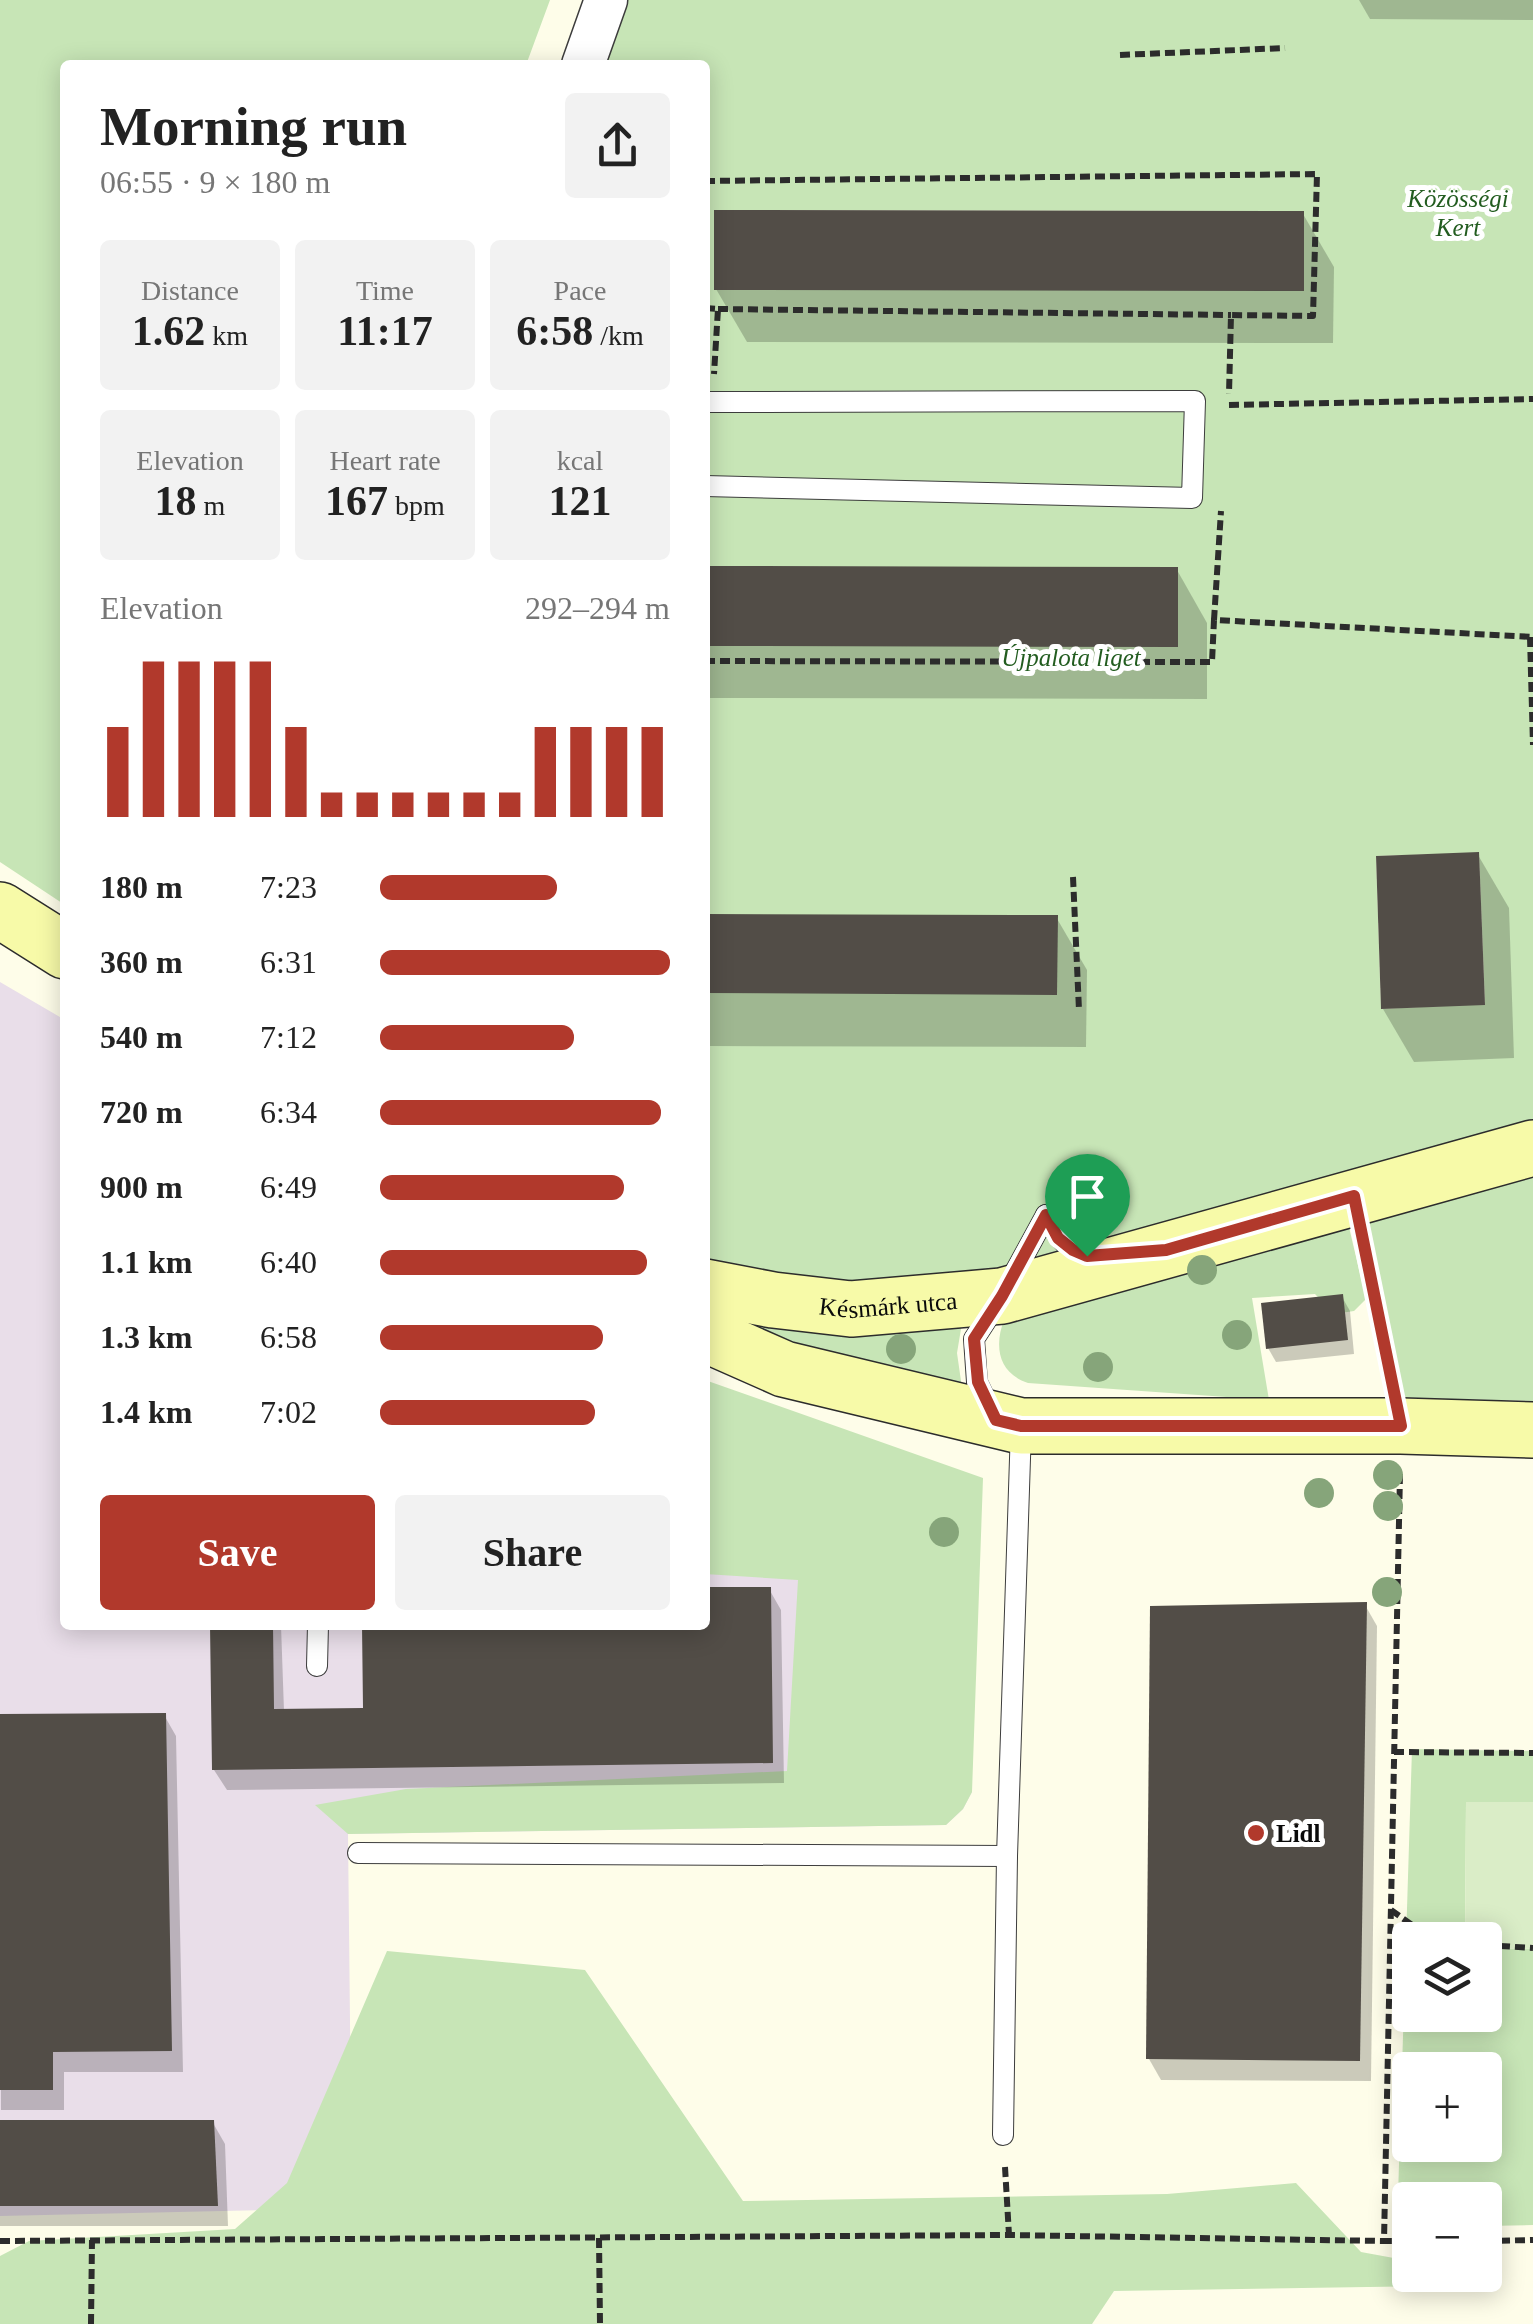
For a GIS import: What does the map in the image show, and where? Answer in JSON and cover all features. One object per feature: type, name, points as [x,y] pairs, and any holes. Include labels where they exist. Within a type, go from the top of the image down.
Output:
[{"type":"street","points":[[585,60],[606,0]]},
{"type":"street","points":[[0,910],[60,947]]},
{"type":"street","name":"Késmárk utca","points":[[710,1289],[852,1309],[1002,1296],[1533,1148]]},
{"type":"street","points":[[710,1336],[784,1369],[1008,1423],[1533,1430]]},
{"type":"lane","points":[[710,402],[1195,401],[1192,498],[710,486]]},
{"type":"lane","points":[[1002,1296],[974,1339],[978,1382],[1008,1423],[1003,2135]]},
{"type":"lane","points":[[317,1666],[318,1630]]},
{"type":"lane","points":[[358,1853],[1007,1856]]},
{"type":"path","points":[[1120,55],[1285,48]]},
{"type":"path","points":[[710,180],[1317,174],[1313,316],[710,308]]},
{"type":"path","points":[[710,382],[714,382],[718,309]]},
{"type":"path","points":[[1231,316],[1229,405],[1533,399]]},
{"type":"path","points":[[710,662],[1212,662],[1222,503]]},
{"type":"path","points":[[1214,620],[1532,637],[1533,745]]},
{"type":"path","points":[[1074,876],[1079,1010]]},
{"type":"path","points":[[1354,1196],[1401,1426],[1384,2241]]},
{"type":"path","points":[[1394,1752],[1533,1753]]},
{"type":"path","points":[[1391,1910],[1408,1922]]},
{"type":"path","points":[[1502,1946],[1533,1948]]},
{"type":"path","points":[[1003,2135],[1009,2235]]},
{"type":"path","points":[[0,2241],[1009,2235],[1392,2241]]},
{"type":"path","points":[[599,2238],[600,2324]]},
{"type":"path","points":[[91,2324],[92,2240]]},
{"type":"path","points":[[1502,2240],[1533,2240]]},
{"type":"shaded area","points":[[0,982],[60,1017],[60,1630],[710,1630],[710,1398],[972,1792],[963,1809],[946,1825],[348,1834],[352,2208],[0,2216]]},
{"type":"green space","points":[[0,0],[550,0],[528,60],[60,60],[60,902],[0,862]]},
{"type":"green space","name":"Újpalota liget","points":[[606,0],[1533,0],[1533,1148],[1002,1296],[710,1287],[710,60],[585,60]],"holes":[[[714,210],[1304,211],[1304,290],[714,290]],[[1479,853],[1485,1004],[1381,1009],[1376,856]]]},
{"type":"green space","points":[[1533,1177],[1533,1401],[1403,1398],[1367,1221]]},
{"type":"green space","points":[[1348,1223],[1366,1299],[1354,1311],[1334,1314],[1315,1294],[1252,1298],[1269,1400],[1028,1383],[1010,1373],[1001,1358],[999,1339],[1004,1320]]},
{"type":"green space","points":[[721,1310],[812,1326],[870,1331],[930,1329],[962,1323],[957,1353],[962,1388],[771,1344]]},
{"type":"green space","points":[[710,1382],[983,1478],[972,1792],[963,1809],[946,1825],[348,1834],[315,1805],[406,1789],[787,1771],[798,1580],[710,1574]]},
{"type":"green space","points":[[1412,1749],[1533,1751],[1533,1802],[1466,1802],[1465,1922],[1407,1922]]},
{"type":"green space","points":[[1466,1802],[1533,1802],[1533,1949],[1502,1948],[1502,1922],[1465,1922]]},
{"type":"green space","points":[[1502,1948],[1533,1949],[1533,2225],[1502,2226],[1502,2182],[1398,2182],[1399,2162],[1502,2162],[1502,2052],[1403,2052],[1403,2032],[1502,2032]]},
{"type":"green space","points":[[387,1951],[585,1970],[743,2201],[1167,2194],[1296,2183],[1361,2252],[1392,2258],[1392,2287],[1114,2291],[1092,2324],[0,2324],[0,2256],[29,2241],[235,2229],[287,2183]]},
{"type":"building","points":[[714,210],[1304,211],[1304,291],[714,290]]},
{"type":"building","points":[[710,566],[1178,567],[1178,647],[710,646]]},
{"type":"building","points":[[1479,852],[1485,1005],[1381,1009],[1376,856]]},
{"type":"building","points":[[710,914],[1058,915],[1057,995],[710,993]]},
{"type":"building","points":[[1343,1294],[1348,1340],[1266,1349],[1261,1303]]},
{"type":"building","points":[[710,1587],[771,1587],[773,1763],[212,1770],[210,1630],[273,1630],[274,1709],[363,1708],[362,1630],[710,1630]]},
{"type":"building","name":"Lidl","points":[[1367,1602],[1360,2061],[1146,2059],[1150,1606]]},
{"type":"building","points":[[166,1713],[172,2051],[53,2052],[53,2090],[0,2090],[0,1714]]},
{"type":"building","points":[[0,2120],[214,2120],[218,2206],[0,2206]]},
{"type":"place","name":"Lidl","points":[[1256,1833]]},
{"type":"route","points":[[1354,1196],[1401,1426],[1021,1426],[996,1420],[978,1382],[974,1360],[974,1339],[986,1316],[1002,1296],[1046,1215],[1058,1238],[1087,1256],[1166,1250],[1354,1196]]},
{"type":"park label","name":"Közösségi Kert","points":[[1458,212]]}]
